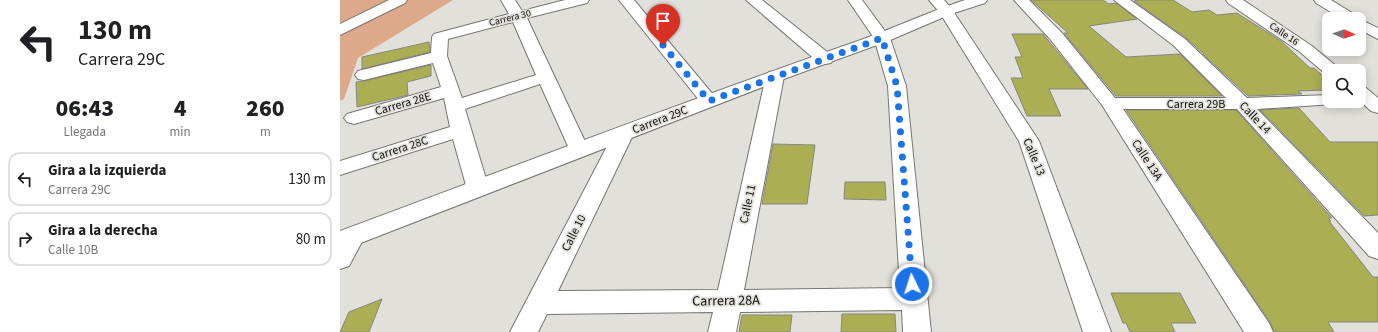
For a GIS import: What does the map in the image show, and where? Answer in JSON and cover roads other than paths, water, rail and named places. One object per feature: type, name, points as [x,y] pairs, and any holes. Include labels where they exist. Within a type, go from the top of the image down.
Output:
[{"type":"street","points":[[340,30],[400,0]]},
{"type":"street","points":[[508,0],[518,16],[579,150]]},
{"type":"street","name":"Carrera 30","points":[[439,56],[440,37],[447,34],[582,0]]},
{"type":"street","points":[[626,0],[709,101]]},
{"type":"street","points":[[753,0],[825,59]]},
{"type":"street","points":[[854,0],[882,38],[897,86],[917,332]]},
{"type":"street","name":"Carrera 29C","points":[[347,239],[775,76],[882,38],[941,6],[980,0]]},
{"type":"street","name":"Calle 13A","points":[[1021,0],[1056,36],[1110,103],[1259,332]]},
{"type":"street","name":"Calle 14","points":[[1121,0],[1179,42],[1242,104],[1378,248]]},
{"type":"street","name":"Calle 16","points":[[1233,0],[1306,49],[1325,64]]},
{"type":"street","points":[[1321,0],[1341,12]]},
{"type":"street","name":"Calle 13","points":[[941,6],[1028,141],[1096,332]]},
{"type":"street","points":[[1366,27],[1378,34]]},
{"type":"street","points":[[364,75],[439,56],[453,98],[460,130],[478,189]]},
{"type":"street","name":"Calle 11","points":[[722,332],[775,76]]},
{"type":"street","name":"Carrera 28E","points":[[354,118],[546,77]]},
{"type":"street","name":"Carrera 29B","points":[[1110,103],[1242,104],[1322,100]]},
{"type":"street","name":"Carrera 28C","points":[[340,168],[460,130]]},
{"type":"street","name":"Calle 10","points":[[524,332],[624,133]]},
{"type":"street","points":[[340,259],[347,239]]},
{"type":"street","name":"Carrera 28A","points":[[539,303],[914,299]]}]
